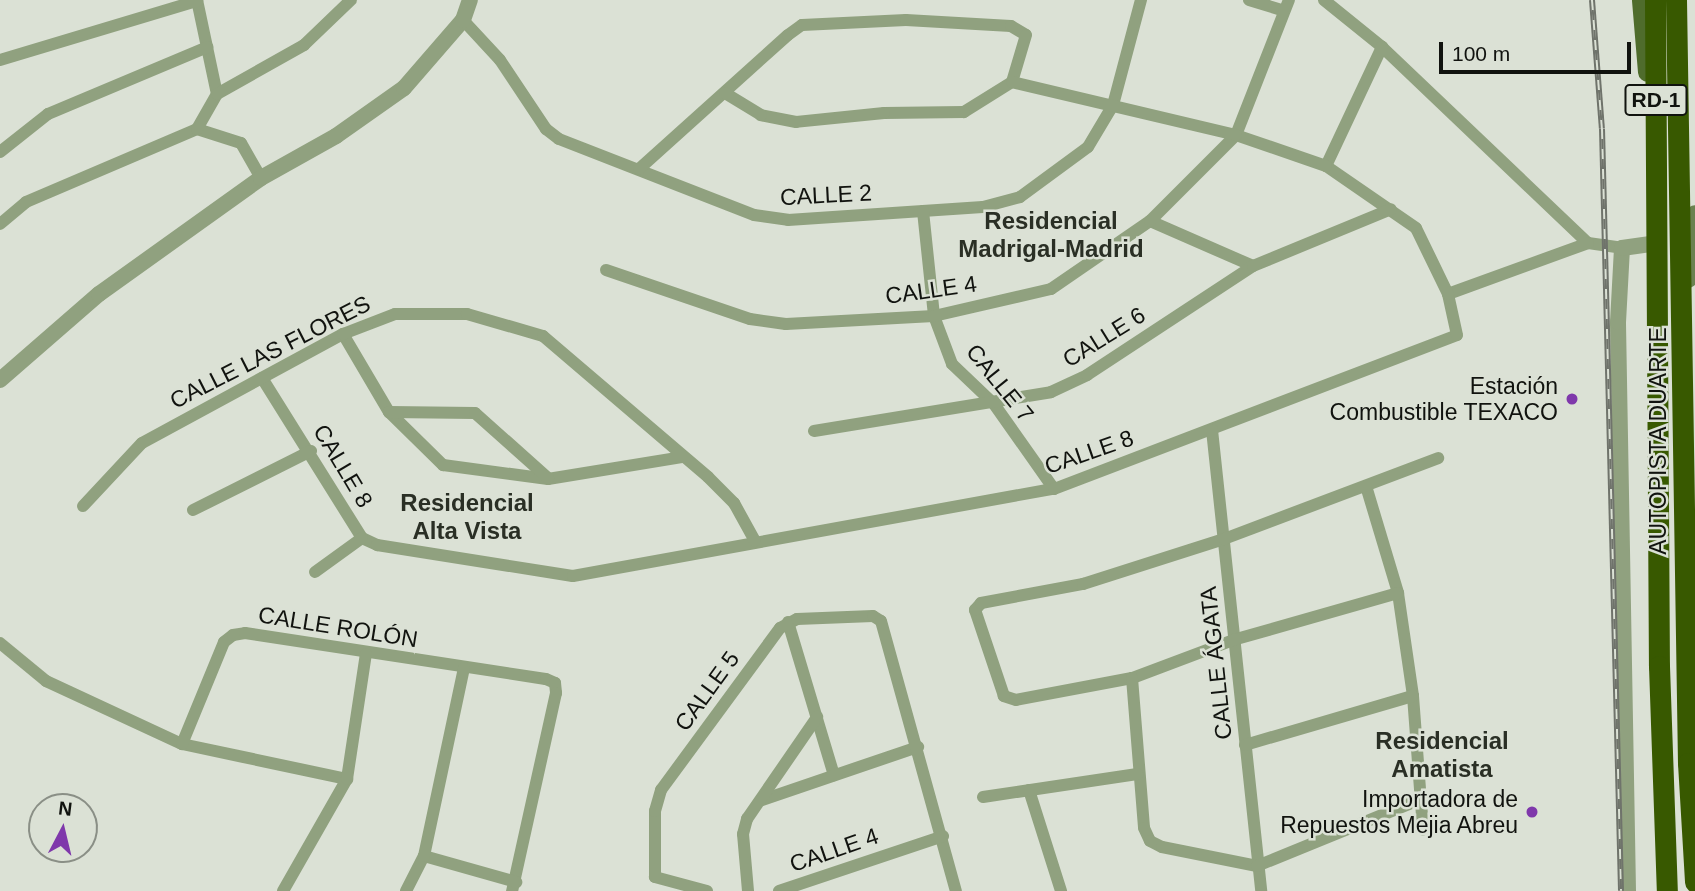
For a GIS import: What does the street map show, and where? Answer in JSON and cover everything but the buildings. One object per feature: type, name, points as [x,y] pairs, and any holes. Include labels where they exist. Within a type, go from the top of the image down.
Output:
[{"type":"highway","name":"RD-1","points":[[1655,0],[1656,199]]},
{"type":"highway","name":"AUTOPISTA DUARTE","points":[[1675,0],[1677,160],[1689,407],[1688,762],[1695,882]]},
{"type":"highway","name":"AUTOPISTA DUARTE","points":[[1656,199],[1659,666],[1667,891]]},
{"type":"main road","points":[[1641,0],[1656,199]]},
{"type":"main road","points":[[1677,160],[1684,0]]},
{"type":"main road","points":[[1684,324],[1695,214]]},
{"type":"street","points":[[0,224],[26,202],[197,129],[217,94],[304,45],[351,0]]},
{"type":"street","points":[[0,380],[78,310],[261,178],[336,136],[404,88],[463,20],[470,0]]},
{"type":"street","name":"CALLE 2","points":[[463,20],[500,60],[546,129],[559,139],[771,219],[983,207],[1020,197],[1088,147],[1114,105],[1141,0]]},
{"type":"street","points":[[1249,0],[1285,5]]},
{"type":"street","points":[[1324,0],[1382,47],[1588,243]]},
{"type":"street","points":[[0,60],[197,1],[217,94]]},
{"type":"street","name":"CALLE 4","points":[[606,270],[750,319],[786,324],[934,316],[1051,289],[1150,220],[1236,135],[1285,5]]},
{"type":"street","points":[[639,169],[788,35],[820,21],[906,20],[1022,29],[1026,35],[1012,82],[964,112],[884,113],[796,122],[761,115],[725,93]]},
{"type":"street","points":[[0,152],[48,114],[207,47]]},
{"type":"street","points":[[1326,166],[1382,47]]},
{"type":"street","name":"CALLE 8","points":[[262,378],[311,452],[362,538],[377,545],[573,576],[1054,489],[1457,335],[1457,323],[1448,294],[1416,228],[1326,166],[1236,135],[1012,82]]},
{"type":"street","points":[[197,129],[241,143],[261,178]]},
{"type":"street","name":"CALLE 6","points":[[814,431],[994,404],[1051,392],[1087,375],[1253,266],[1391,209]]},
{"type":"street","name":"CALLE 7","points":[[923,211],[934,316],[952,364],[994,404],[1054,489]]},
{"type":"street","points":[[1150,220],[1253,266]]},
{"type":"street","points":[[1448,294],[1588,243],[1622,248],[1656,243]]},
{"type":"street","points":[[1622,248],[1618,435],[1628,891]]},
{"type":"street","name":"CALLE LAS FLORES","points":[[83,506],[142,443],[343,334],[395,314],[467,314],[543,335],[734,503],[755,541]]},
{"type":"street","points":[[343,334],[389,412],[443,465],[548,478],[683,457]]},
{"type":"street","points":[[389,412],[475,413],[548,478]]},
{"type":"street","name":"CALLE ÁGATA","points":[[1212,430],[1261,891]]},
{"type":"street","points":[[193,510],[311,452]]},
{"type":"street","points":[[1398,593],[1236,639],[1132,678],[1008,699],[975,610],[981,603],[1083,584],[1224,540],[1438,458]]},
{"type":"street","points":[[1366,486],[1398,593],[1413,696],[1423,830]]},
{"type":"street","points":[[315,572],[362,538]]},
{"type":"street","points":[[834,775],[788,622],[878,618],[918,747],[956,891]]},
{"type":"street","name":"CALLE 5","points":[[707,891],[655,877],[655,811],[661,790],[788,622]]},
{"type":"street","name":"CALLE ROLÓN","points":[[182,744],[224,642],[233,635],[555,683],[514,886]]},
{"type":"street","points":[[0,643],[46,681],[182,744],[347,779]]},
{"type":"street","points":[[284,891],[347,779],[366,654]]},
{"type":"street","points":[[406,891],[424,856],[464,668]]},
{"type":"street","points":[[1132,678],[1137,774],[1144,828],[1150,841],[1257,866],[1421,799]]},
{"type":"street","points":[[1245,745],[1413,696]]},
{"type":"street","points":[[748,891],[743,834],[747,819],[817,716]]},
{"type":"street","points":[[762,800],[918,747]]},
{"type":"street","points":[[983,797],[1137,774]]},
{"type":"street","points":[[1029,790],[1061,891]]},
{"type":"street","name":"CALLE 4","points":[[779,891],[943,836]]},
{"type":"street","points":[[424,856],[514,886]]},
{"type":"railway","points":[[1592,0],[1602,129],[1621,891]]},
{"type":"place","name":"Estación Combustible TEXACO","points":[[1572,399]]},
{"type":"place","name":"Importadora de Repuestos Mejia Abreu","points":[[1532,812]]},
{"type":"district","name":"Residencial Madrigal-Madrid","points":[[1051,235]]},
{"type":"district","name":"Residencial Alta Vista","points":[[467,517]]},
{"type":"district","name":"Residencial Amatista","points":[[1442,755]]}]
